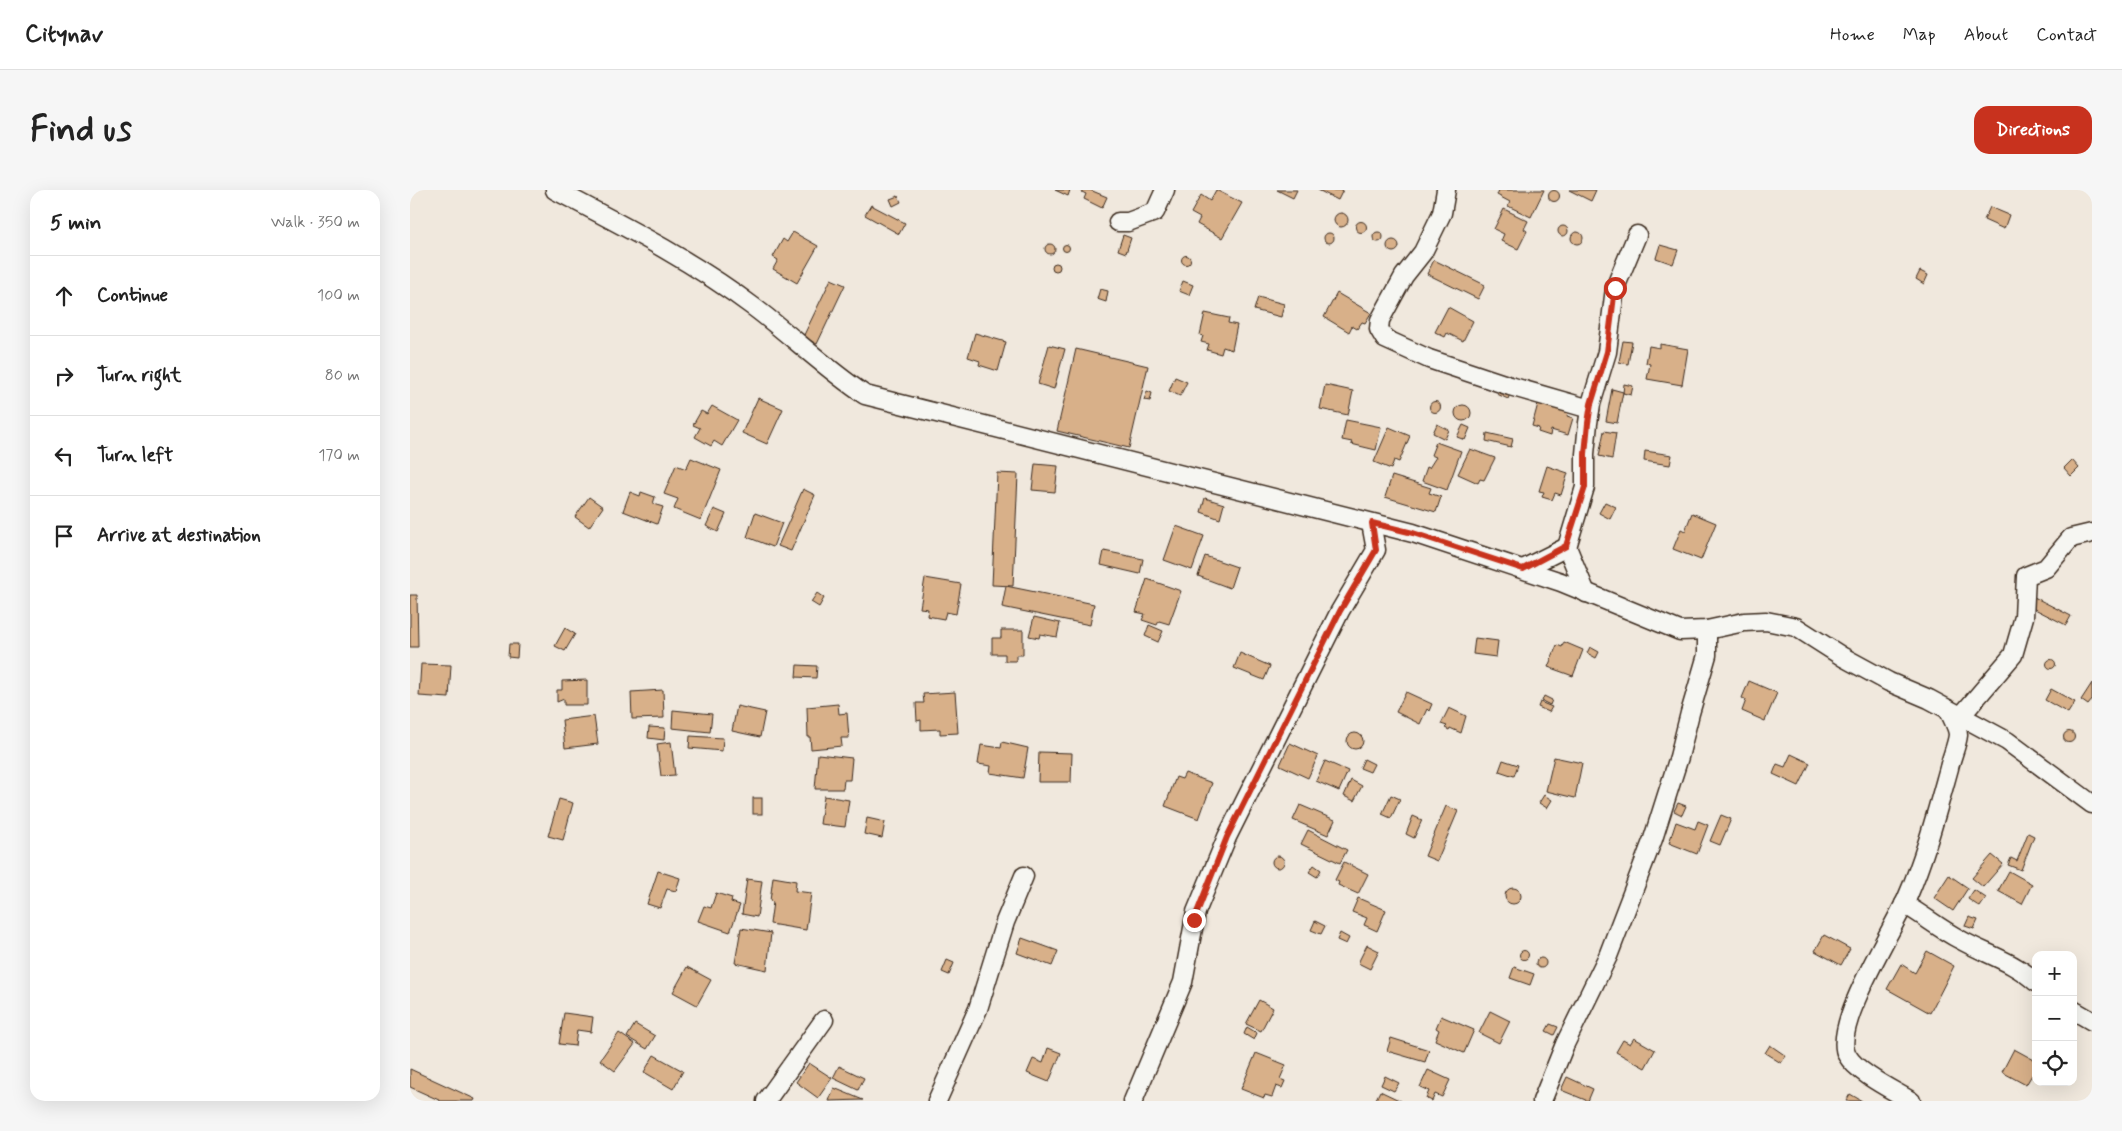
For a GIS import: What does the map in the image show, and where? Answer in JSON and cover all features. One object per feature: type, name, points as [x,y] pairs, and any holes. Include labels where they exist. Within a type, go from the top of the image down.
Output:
[{"type":"street","points":[[555,190],[647,238],[701,272],[754,308],[838,377],[865,395],[1413,533],[1561,582],[1680,631],[1707,630],[1744,622],[1766,621],[1796,628],[1843,658],[1960,720],[2007,741],[2092,804]]},
{"type":"street","points":[[1118,222],[1128,222],[1155,212],[1165,190]]},
{"type":"street","points":[[1446,190],[1442,213],[1423,252],[1404,276],[1380,320],[1379,329],[1386,339],[1429,359],[1510,386],[1590,409]]},
{"type":"street","points":[[1586,593],[1566,546],[1585,487],[1585,454],[1590,409],[1607,352],[1615,288],[1637,235]]},
{"type":"street","points":[[1133,1101],[1183,982],[1196,912],[1227,837],[1340,611],[1376,550],[1372,523]]},
{"type":"street","points":[[1911,1101],[1858,1068],[1847,1055],[1843,1043],[1845,1028],[1868,972],[1904,904],[1938,810],[1960,720],[2012,655],[2024,618],[2026,576],[2046,568],[2071,538],[2092,533]]},
{"type":"street","points":[[1523,569],[1566,546]]},
{"type":"street","points":[[1542,1101],[1565,1044],[1608,956],[1650,848],[1679,757],[1707,656],[1707,630]]},
{"type":"street","points":[[937,1101],[978,1009],[1005,922],[1024,876]]},
{"type":"street","points":[[1904,904],[1962,941],[1998,956],[2032,978]]},
{"type":"street","points":[[2077,1012],[2092,1021]]},
{"type":"street","points":[[766,1101],[824,1020]]},
{"type":"building","points":[[1055,190],[1070,190],[1068,196]]},
{"type":"building","points":[[1082,190],[1090,190],[1107,197],[1102,208],[1084,199],[1086,194]]},
{"type":"building","points":[[1216,190],[1242,203],[1222,238],[1197,224],[1200,218],[1191,213],[1201,195],[1210,201]]},
{"type":"building","points":[[1277,190],[1297,190],[1293,198]]},
{"type":"building","points":[[1318,190],[1343,190],[1338,200]]},
{"type":"building","points":[[1499,190],[1544,190],[1531,217],[1508,206],[1510,202],[1497,195]]},
{"type":"building","points":[[1569,190],[1596,190],[1591,201]]},
{"type":"building","points":[[1552,191],[1556,191],[1559,196],[1558,200],[1552,201],[1549,198],[1549,194]]},
{"type":"building","points":[[898,196],[901,202],[893,206],[890,199]]},
{"type":"building","points":[[871,205],[905,223],[899,234],[865,215]]},
{"type":"building","points":[[1990,207],[2009,215],[2004,229],[1984,220]]},
{"type":"building","points":[[1504,209],[1528,221],[1524,229],[1527,231],[1518,249],[1501,241],[1504,234],[1494,229]]},
{"type":"building","points":[[1341,213],[1346,215],[1348,220],[1346,225],[1341,227],[1336,225],[1334,220],[1336,215]]},
{"type":"building","points":[[1359,222],[1363,222],[1366,227],[1365,231],[1359,232],[1356,229],[1356,225]]},
{"type":"building","points":[[1561,226],[1565,226],[1568,231],[1567,235],[1561,236],[1558,233],[1558,229]]},
{"type":"building","points":[[793,232],[818,246],[797,283],[773,269],[778,260],[773,257],[783,239],[787,242]]},
{"type":"building","points":[[1376,232],[1380,232],[1383,237],[1382,241],[1376,242],[1373,239],[1373,235]]},
{"type":"building","points":[[1575,232],[1579,232],[1583,238],[1579,244],[1575,244],[1571,240],[1571,236]]},
{"type":"building","points":[[1329,233],[1334,238],[1329,243],[1324,238]]},
{"type":"building","points":[[1123,235],[1131,238],[1126,253],[1118,250]]},
{"type":"building","points":[[1391,240],[1395,240],[1399,246],[1395,252],[1391,252],[1387,248],[1387,244]]},
{"type":"building","points":[[1050,244],[1055,249],[1050,254],[1045,249]]},
{"type":"building","points":[[1066,244],[1070,248],[1066,252],[1062,248]]},
{"type":"building","points":[[1660,245],[1678,250],[1673,264],[1656,258]]},
{"type":"building","points":[[1186,255],[1191,260],[1186,265],[1181,260]]},
{"type":"building","points":[[1434,260],[1485,285],[1478,299],[1427,274]]},
{"type":"building","points":[[1056,263],[1060,267],[1056,271],[1052,267]]},
{"type":"building","points":[[1920,271],[1928,275],[1924,284],[1916,279]]},
{"type":"building","points":[[831,279],[845,285],[817,344],[803,337]]},
{"type":"building","points":[[1183,281],[1193,285],[1189,295],[1179,291]]},
{"type":"building","points":[[1100,289],[1108,291],[1106,302],[1097,299]]},
{"type":"building","points":[[1337,293],[1371,313],[1365,323],[1362,322],[1357,329],[1352,326],[1349,332],[1324,317]]},
{"type":"building","points":[[1258,297],[1284,304],[1281,317],[1254,310]]},
{"type":"building","points":[[1448,307],[1473,321],[1463,341],[1447,333],[1445,337],[1435,332]]},
{"type":"building","points":[[1205,313],[1229,318],[1228,323],[1237,325],[1232,350],[1223,347],[1221,354],[1207,350],[1209,344],[1201,342],[1203,336],[1200,335]]},
{"type":"building","points":[[975,333],[1006,342],[998,371],[979,365],[980,361],[968,357]]},
{"type":"building","points":[[1623,341],[1632,342],[1628,364],[1619,362]]},
{"type":"building","points":[[1660,344],[1688,349],[1682,385],[1647,379],[1650,364],[1646,363],[1649,346],[1660,348]]},
{"type":"building","points":[[1049,345],[1065,349],[1054,389],[1038,384]]},
{"type":"building","points":[[1076,349],[1148,366],[1129,448],[1057,431]]},
{"type":"building","points":[[1175,377],[1187,382],[1180,396],[1169,391]]},
{"type":"building","points":[[1624,384],[1633,386],[1631,395],[1623,393]]},
{"type":"building","points":[[1325,385],[1353,391],[1348,415],[1320,409]]},
{"type":"building","points":[[1500,387],[1511,392],[1508,399],[1497,394]]},
{"type":"building","points":[[1612,389],[1623,392],[1617,423],[1606,421]]},
{"type":"building","points":[[1147,391],[1152,393],[1150,401],[1144,400]]},
{"type":"building","points":[[758,398],[783,409],[767,444],[742,433]]},
{"type":"building","points":[[1539,400],[1569,409],[1567,416],[1573,418],[1568,435],[1551,430],[1550,436],[1538,432],[1539,428],[1532,426]]},
{"type":"building","points":[[1433,402],[1437,402],[1440,407],[1439,411],[1433,412],[1430,409],[1430,405]]},
{"type":"building","points":[[1460,405],[1466,405],[1471,410],[1469,419],[1460,421],[1455,416],[1455,410]]},
{"type":"building","points":[[712,406],[737,420],[722,446],[714,441],[711,446],[695,437],[700,428],[693,425],[701,411],[707,414]]},
{"type":"building","points":[[1346,420],[1381,427],[1376,450],[1342,440]]},
{"type":"building","points":[[1437,424],[1449,430],[1445,439],[1433,433]]},
{"type":"building","points":[[1463,425],[1470,428],[1465,440],[1457,437]]},
{"type":"building","points":[[1389,427],[1410,436],[1399,462],[1394,460],[1391,469],[1374,462]]},
{"type":"building","points":[[1604,431],[1616,433],[1612,459],[1599,456]]},
{"type":"building","points":[[1487,433],[1513,439],[1511,447],[1486,441]]},
{"type":"building","points":[[1436,442],[1461,451],[1447,490],[1422,481],[1427,467],[1429,468],[1436,457],[1431,455]]},
{"type":"building","points":[[1470,449],[1495,458],[1484,480],[1480,479],[1478,483],[1458,474]]},
{"type":"building","points":[[1645,451],[1672,455],[1670,465],[1644,461]]},
{"type":"building","points":[[691,458],[721,470],[701,520],[674,509],[678,499],[664,494],[676,465],[686,469]]},
{"type":"building","points":[[2072,460],[2079,468],[2071,476],[2064,468]]},
{"type":"building","points":[[1035,464],[1058,466],[1055,492],[1032,490]]},
{"type":"building","points":[[1547,466],[1568,473],[1561,495],[1555,493],[1552,500],[1542,497],[1544,492],[1539,491]]},
{"type":"building","points":[[997,473],[1018,474],[1013,586],[992,585]]},
{"type":"building","points":[[1392,476],[1431,488],[1429,493],[1441,497],[1436,512],[1385,497]]},
{"type":"building","points":[[803,489],[815,495],[791,551],[778,546]]},
{"type":"building","points":[[630,492],[640,496],[641,492],[655,497],[653,504],[663,507],[657,524],[623,511]]},
{"type":"building","points":[[589,497],[603,507],[589,527],[575,517]]},
{"type":"building","points":[[1205,498],[1224,504],[1220,519],[1201,512]]},
{"type":"building","points":[[1605,502],[1616,507],[1610,519],[1599,513]]},
{"type":"building","points":[[714,509],[726,514],[718,532],[706,526]]},
{"type":"building","points":[[755,513],[782,523],[773,547],[747,537]]},
{"type":"building","points":[[1692,513],[1716,523],[1701,560],[1673,549],[1681,529],[1685,531]]},
{"type":"building","points":[[1176,526],[1204,536],[1192,570],[1164,560]]},
{"type":"building","points":[[1104,551],[1143,559],[1140,574],[1101,565]]},
{"type":"building","points":[[1205,556],[1237,567],[1230,588],[1198,576]]},
{"type":"building","points":[[925,578],[961,584],[956,614],[946,612],[944,619],[927,616],[928,609],[920,608]]},
{"type":"building","points":[[1147,579],[1181,591],[1169,624],[1159,621],[1157,625],[1142,620],[1145,614],[1136,612]]},
{"type":"building","points":[[1006,586],[1094,604],[1090,625],[1002,607]]},
{"type":"building","points":[[817,593],[824,598],[819,607],[811,602]]},
{"type":"building","points":[[410,595],[417,595],[418,647],[410,647]]},
{"type":"building","points":[[2034,597],[2071,616],[2066,625],[2029,606]]},
{"type":"building","points":[[1034,617],[1060,623],[1057,637],[1040,634],[1039,638],[1029,636]]},
{"type":"building","points":[[1149,625],[1163,631],[1158,642],[1145,636]]},
{"type":"building","points":[[565,628],[575,634],[565,651],[555,646]]},
{"type":"building","points":[[1001,630],[1023,630],[1023,655],[1016,655],[1016,661],[1005,661],[1005,654],[992,654],[992,638],[1001,638]]},
{"type":"building","points":[[1475,638],[1498,641],[1496,657],[1473,654]]},
{"type":"building","points":[[1564,642],[1583,650],[1573,676],[1548,667],[1557,645],[1562,647]]},
{"type":"building","points":[[509,644],[518,644],[517,658],[508,657]]},
{"type":"building","points":[[1590,647],[1599,652],[1596,658],[1587,653]]},
{"type":"building","points":[[1240,653],[1270,666],[1264,680],[1234,668]]},
{"type":"building","points":[[2051,659],[2056,664],[2051,669],[2046,664]]},
{"type":"building","points":[[421,664],[451,665],[449,698],[419,696]]},
{"type":"building","points":[[797,665],[817,666],[816,678],[796,677]]},
{"type":"building","points":[[587,680],[587,705],[564,705],[564,699],[557,702],[557,690],[562,690],[562,681]]},
{"type":"building","points":[[1749,681],[1777,693],[1765,721],[1742,711],[1746,700],[1742,698]]},
{"type":"building","points":[[2092,683],[2092,700],[2088,705],[2081,700]]},
{"type":"building","points":[[2051,689],[2075,702],[2068,713],[2045,700]]},
{"type":"building","points":[[663,690],[664,718],[632,719],[631,692]]},
{"type":"building","points":[[955,692],[958,733],[940,734],[940,729],[921,730],[921,720],[917,721],[916,703],[924,703],[923,694]]},
{"type":"building","points":[[1406,692],[1432,704],[1429,711],[1427,709],[1420,724],[1396,712]]},
{"type":"building","points":[[1544,696],[1552,700],[1550,705],[1542,701]]},
{"type":"building","points":[[1540,702],[1552,707],[1549,712],[1538,707]]},
{"type":"building","points":[[838,704],[839,714],[847,713],[849,738],[841,738],[842,746],[811,749],[810,737],[808,737],[807,707]]},
{"type":"building","points":[[737,706],[765,712],[760,737],[732,731]]},
{"type":"building","points":[[1449,708],[1466,716],[1461,733],[1450,728],[1449,730],[1445,728],[1447,726],[1441,724]]},
{"type":"building","points":[[673,710],[712,714],[710,732],[672,728]]},
{"type":"building","points":[[594,716],[598,744],[565,748],[562,720]]},
{"type":"building","points":[[649,727],[665,728],[664,740],[648,738]]},
{"type":"building","points":[[2067,732],[2071,732],[2074,737],[2073,741],[2067,742],[2064,739],[2064,735]]},
{"type":"building","points":[[1352,733],[1358,733],[1363,738],[1361,747],[1352,749],[1347,744],[1347,738]]},
{"type":"building","points":[[690,736],[723,738],[722,751],[689,748]]},
{"type":"building","points":[[671,742],[675,775],[661,776],[657,744]]},
{"type":"building","points":[[1002,742],[1028,748],[1023,778],[990,773],[991,766],[978,764],[981,745],[1001,748]]},
{"type":"building","points":[[1290,743],[1318,756],[1308,778],[1280,765]]},
{"type":"building","points":[[1039,752],[1072,753],[1071,782],[1038,782]]},
{"type":"building","points":[[818,754],[852,758],[850,780],[844,780],[843,789],[815,789]]},
{"type":"building","points":[[1791,754],[1810,763],[1799,786],[1773,774],[1777,764],[1785,767]]},
{"type":"building","points":[[1554,757],[1582,763],[1575,798],[1546,791]]},
{"type":"building","points":[[1364,759],[1374,764],[1370,772],[1360,768]]},
{"type":"building","points":[[1503,760],[1518,765],[1514,776],[1499,771]]},
{"type":"building","points":[[1325,761],[1348,771],[1339,791],[1316,781]]},
{"type":"building","points":[[1185,773],[1212,783],[1199,819],[1165,806],[1176,777],[1182,779]]},
{"type":"building","points":[[1351,780],[1362,786],[1354,801],[1344,796]]},
{"type":"building","points":[[1391,795],[1400,799],[1391,818],[1382,814]]},
{"type":"building","points":[[1544,795],[1552,800],[1547,808],[1539,803]]},
{"type":"building","points":[[824,796],[849,800],[845,827],[820,824]]},
{"type":"building","points":[[753,798],[762,798],[762,814],[753,814]]},
{"type":"building","points":[[559,799],[573,803],[563,840],[548,836]]},
{"type":"building","points":[[1678,803],[1686,806],[1682,815],[1674,811]]},
{"type":"building","points":[[1300,805],[1335,820],[1328,835],[1293,820]]},
{"type":"building","points":[[1446,806],[1458,811],[1437,861],[1425,856]]},
{"type":"building","points":[[1721,815],[1731,819],[1720,845],[1710,841]]},
{"type":"building","points":[[1413,816],[1422,820],[1414,838],[1406,834]]},
{"type":"building","points":[[867,818],[885,822],[882,838],[864,834]]},
{"type":"building","points":[[1698,821],[1708,825],[1697,854],[1669,843],[1676,822],[1695,829]]},
{"type":"building","points":[[1308,830],[1347,850],[1340,863],[1301,844]]},
{"type":"building","points":[[2028,833],[2034,836],[2021,870],[2008,865],[2011,858],[2017,861]]},
{"type":"building","points":[[1992,855],[2003,864],[1983,887],[1972,878]]},
{"type":"building","points":[[1278,856],[1284,862],[1278,868],[1272,862]]},
{"type":"building","points":[[1344,862],[1368,874],[1358,894],[1338,885],[1339,882],[1335,880]]},
{"type":"building","points":[[1314,865],[1321,870],[1317,877],[1309,872]]},
{"type":"building","points":[[658,871],[680,878],[676,891],[667,889],[660,908],[647,904]]},
{"type":"building","points":[[2009,871],[2032,884],[2022,904],[1998,891]]},
{"type":"building","points":[[1949,875],[1968,888],[1953,911],[1934,898]]},
{"type":"building","points":[[773,877],[796,881],[795,891],[811,893],[806,930],[770,924],[773,902],[770,901]]},
{"type":"building","points":[[747,879],[762,881],[757,917],[742,914]]},
{"type":"building","points":[[1513,888],[1521,896],[1513,904],[1505,896]]},
{"type":"building","points":[[1974,890],[1986,898],[1980,907],[1968,899]]},
{"type":"building","points":[[716,893],[732,898],[731,902],[740,905],[730,932],[698,921],[704,906],[711,908]]},
{"type":"building","points":[[1358,898],[1386,910],[1377,931],[1364,925],[1367,918],[1352,912]]},
{"type":"building","points":[[1969,917],[1978,920],[1974,929],[1965,926]]},
{"type":"building","points":[[1315,921],[1325,926],[1321,934],[1311,930]]},
{"type":"building","points":[[741,928],[771,933],[767,970],[735,963]]},
{"type":"building","points":[[1340,933],[1349,938],[1346,944],[1337,940]]},
{"type":"building","points":[[1824,935],[1850,949],[1841,965],[1815,951]]},
{"type":"building","points":[[1022,938],[1058,951],[1052,966],[1017,953]]},
{"type":"building","points":[[1367,945],[1379,951],[1370,969],[1358,963]]},
{"type":"building","points":[[1524,951],[1528,955],[1524,959],[1520,955]]},
{"type":"building","points":[[1927,951],[1954,966],[1930,1013],[1887,989],[1901,964],[1915,973]]},
{"type":"building","points":[[1541,958],[1546,963],[1541,968],[1536,963]]},
{"type":"building","points":[[947,960],[954,963],[949,975],[942,972]]},
{"type":"building","points":[[687,967],[711,980],[697,1005],[673,992]]},
{"type":"building","points":[[1514,967],[1534,974],[1530,985],[1510,978]]},
{"type":"building","points":[[1259,1000],[1273,1008],[1261,1031],[1246,1024]]},
{"type":"building","points":[[1490,1011],[1510,1021],[1499,1043],[1479,1033]]},
{"type":"building","points":[[564,1013],[593,1017],[591,1032],[577,1030],[575,1046],[559,1044]]},
{"type":"building","points":[[1441,1016],[1474,1030],[1464,1053],[1435,1040],[1439,1030],[1436,1028]]},
{"type":"building","points":[[635,1024],[655,1036],[647,1049],[627,1037]]},
{"type":"building","points":[[1550,1024],[1558,1027],[1554,1035],[1546,1031]]},
{"type":"building","points":[[1247,1027],[1257,1033],[1254,1040],[1244,1034]]},
{"type":"building","points":[[619,1033],[635,1044],[615,1071],[600,1060]]},
{"type":"building","points":[[1391,1038],[1429,1050],[1425,1062],[1387,1051]]},
{"type":"building","points":[[1634,1038],[1655,1050],[1645,1068],[1616,1052],[1623,1040],[1630,1044]]},
{"type":"building","points":[[1770,1045],[1786,1056],[1781,1063],[1765,1053]]},
{"type":"building","points":[[1048,1048],[1061,1053],[1049,1082],[1027,1073],[1033,1059],[1043,1063]]},
{"type":"building","points":[[2014,1049],[2032,1059],[2032,1075],[2026,1085],[2002,1072]]},
{"type":"building","points":[[1256,1053],[1286,1065],[1280,1079],[1285,1081],[1282,1088],[1276,1086],[1272,1097],[1265,1095],[1264,1098],[1241,1089]]},
{"type":"building","points":[[654,1055],[683,1071],[673,1089],[644,1072]]},
{"type":"building","points":[[809,1063],[832,1078],[818,1098],[796,1082]]},
{"type":"building","points":[[839,1066],[864,1078],[858,1090],[833,1078]]},
{"type":"building","points":[[410,1069],[475,1099],[474,1101],[441,1101],[410,1087]]},
{"type":"building","points":[[1428,1070],[1450,1080],[1442,1097],[1435,1094],[1432,1101],[1426,1098],[1429,1091],[1420,1087]]},
{"type":"building","points":[[1385,1076],[1399,1083],[1394,1091],[1381,1085]]},
{"type":"building","points":[[1567,1077],[1593,1089],[1588,1101],[1561,1090]]},
{"type":"building","points":[[834,1088],[863,1100],[829,1101]]},
{"type":"building","points":[[1380,1091],[1401,1101],[1375,1101]]},
{"type":"building","points":[[1850,1094],[1862,1101],[1846,1101]]},
{"type":"route","points":[[1194,920],[1227,837],[1340,611],[1376,550],[1372,523],[1413,533],[1523,569],[1566,546],[1585,487],[1585,454],[1588,423],[1591,404],[1607,352],[1615,288]]}]
